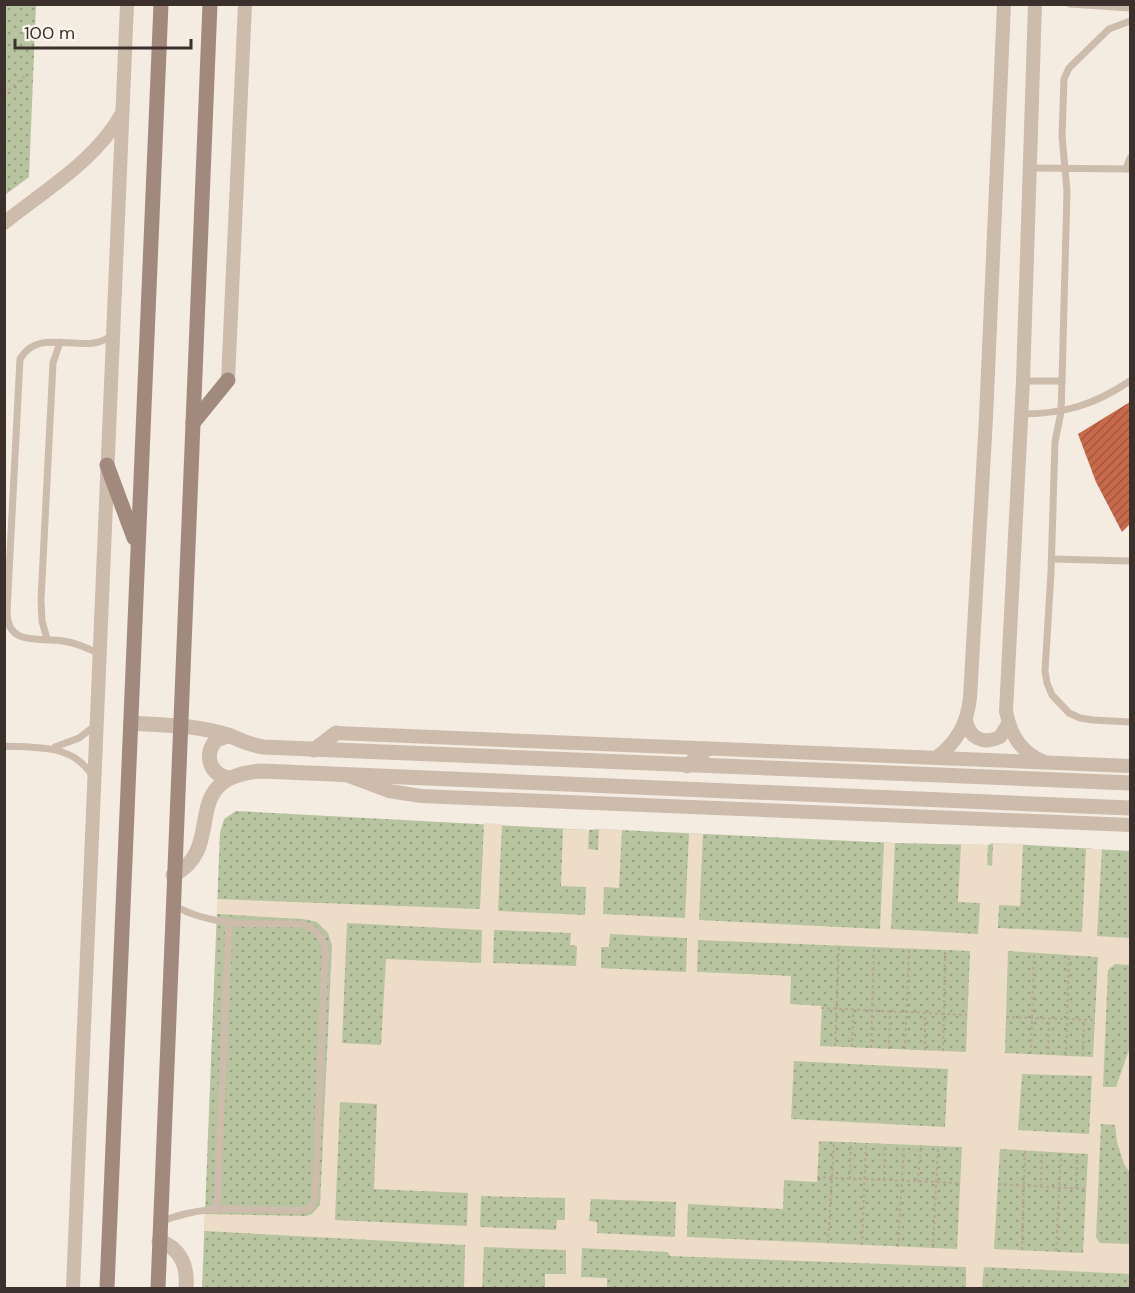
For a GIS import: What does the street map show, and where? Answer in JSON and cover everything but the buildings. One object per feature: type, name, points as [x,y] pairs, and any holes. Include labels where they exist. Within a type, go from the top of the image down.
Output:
[{"type":"main road","points":[[106,1288],[160,4]]},
{"type":"main road","points":[[158,1288],[210,4]]},
{"type":"main road","points":[[193,423],[228,380]]},
{"type":"main road","points":[[107,465],[137,546]]},
{"type":"street","points":[[73,1288],[127,4]]},
{"type":"street","points":[[228,380],[245,4]]},
{"type":"street","points":[[936,758],[954,742],[966,720],[970,698],[986,418],[1004,4]]},
{"type":"street","points":[[1035,4],[1023,381],[1006,698],[1008,724],[1020,745],[1029,754],[1047,763]]},
{"type":"street","points":[[4,223],[98,148],[122,113]]},
{"type":"street","points":[[966,720],[972,734],[985,741],[1000,737],[1008,724]]},
{"type":"street","points":[[131,723],[179,725],[263,747],[1131,783]]},
{"type":"street","points":[[314,750],[336,733],[1131,766]]},
{"type":"street","points":[[228,736],[216,740],[209,755],[214,771],[228,778]]},
{"type":"street","points":[[687,766],[707,749]]},
{"type":"street","points":[[173,875],[184,870],[199,850],[208,802],[214,791],[228,778],[246,772],[344,774],[1131,808]]},
{"type":"street","points":[[344,774],[390,792],[421,796],[1131,825]]},
{"type":"street","points":[[159,1241],[174,1249],[184,1263],[186,1288]]},
{"type":"lane","points":[[1070,4],[1131,8]]},
{"type":"lane","points":[[1131,21],[1109,29],[1066,73],[1064,79],[1062,136],[1067,198],[1062,381],[1061,412],[1055,442],[1052,559],[1045,671],[1052,695],[1069,713],[1080,718],[1131,722]]},
{"type":"lane","points":[[1030,168],[1128,169],[1131,158]]},
{"type":"lane","points":[[99,654],[74,643],[27,639],[12,630],[8,618],[8,600],[19,365],[23,354],[32,345],[42,342],[92,343],[112,336]]},
{"type":"lane","points":[[47,639],[42,621],[41,600],[52,363],[60,342]]},
{"type":"lane","points":[[1023,381],[1062,381]]},
{"type":"lane","points":[[1021,414],[1061,412],[1092,403],[1131,381]]},
{"type":"lane","points":[[1052,559],[1131,561]]},
{"type":"lane","points":[[49,749],[70,743],[96,725]]},
{"type":"lane","points":[[4,746],[49,749],[72,755],[84,765],[93,778]]},
{"type":"lane","points":[[160,1222],[186,1213],[217,1208],[306,1210],[314,1203],[325,947],[315,930],[302,924],[229,922],[199,917],[172,904]]},
{"type":"lane","points":[[217,1208],[229,922]]},
{"type":"path","points":[[4,94],[27,74]]},
{"type":"path","points":[[834,1046],[839,945]]},
{"type":"path","points":[[871,1048],[874,947]]},
{"type":"path","points":[[905,1049],[909,948]]},
{"type":"path","points":[[943,1051],[945,950]]},
{"type":"path","points":[[1031,1054],[1034,953]]},
{"type":"path","points":[[1066,1056],[1069,955]]},
{"type":"path","points":[[821,1008],[967,1015]]},
{"type":"path","points":[[852,1047],[853,1010]]},
{"type":"path","points":[[889,1048],[890,1011]]},
{"type":"path","points":[[925,1050],[926,1013]]},
{"type":"path","points":[[1006,1017],[1095,1020]]},
{"type":"path","points":[[1048,1055],[1049,1018]]},
{"type":"path","points":[[1083,1056],[1084,1020]]},
{"type":"path","points":[[828,1243],[834,1142]]},
{"type":"path","points":[[850,1179],[851,1142]]},
{"type":"path","points":[[862,1245],[866,1143]]},
{"type":"path","points":[[884,1180],[885,1144]]},
{"type":"path","points":[[898,1247],[903,1145]]},
{"type":"path","points":[[918,1182],[921,1145]]},
{"type":"path","points":[[933,1248],[938,1146]]},
{"type":"path","points":[[1022,1250],[1025,1150]]},
{"type":"path","points":[[1041,1186],[1042,1152]]},
{"type":"path","points":[[1056,1251],[1061,1153]]},
{"type":"path","points":[[1076,1188],[1077,1154]]},
{"type":"path","points":[[817,1177],[960,1183]]},
{"type":"path","points":[[998,1184],[1086,1189]]},
{"type":"green space","points":[[5,4],[36,5],[29,177],[5,195]]},
{"type":"green space","points":[[236,811],[589,830],[895,843],[988,845],[993,843],[1130,851],[1130,1288],[202,1288],[220,833],[224,819]]},
{"type":"shaded area","points":[[484,823],[502,824],[498,911],[585,915],[586,887],[561,886],[563,829],[589,830],[588,849],[598,850],[599,829],[622,830],[619,888],[604,887],[603,914],[685,918],[689,833],[703,834],[699,920],[880,929],[884,843],[895,843],[891,929],[978,934],[980,903],[958,902],[961,844],[988,845],[987,865],[992,866],[993,843],[1023,844],[1020,906],[999,905],[998,928],[1082,932],[1086,849],[1102,849],[1097,936],[1130,938],[1130,965],[1115,964],[1108,970],[1103,1087],[1116,1087],[1130,1047],[1130,1173],[1124,1164],[1117,1142],[1115,1125],[1101,1124],[1096,1237],[1100,1243],[1130,1244],[1130,1274],[984,1267],[982,1288],[966,1288],[966,1267],[670,1256],[668,1252],[582,1248],[581,1277],[607,1278],[607,1288],[545,1288],[545,1274],[566,1274],[566,1250],[484,1247],[482,1288],[464,1288],[465,1245],[204,1231],[205,1214],[306,1216],[312,1214],[320,1205],[332,946],[328,933],[317,922],[303,919],[217,914],[217,899],[480,909]],"holes":[[[347,923],[482,930],[481,963],[386,959],[381,1045],[342,1043]],[[494,930],[571,933],[570,945],[577,946],[576,966],[493,963]],[[610,934],[687,938],[686,972],[601,968],[601,947],[609,947]],[[698,940],[970,951],[966,1052],[820,1046],[822,1006],[790,1004],[791,976],[697,972]],[[1008,951],[1098,957],[1093,1057],[1005,1053]],[[794,1061],[948,1069],[945,1127],[791,1119]],[[1022,1074],[1092,1076],[1089,1134],[1018,1130]],[[340,1102],[377,1104],[374,1189],[468,1193],[467,1226],[335,1220]],[[819,1141],[962,1147],[957,1249],[687,1237],[688,1204],[783,1209],[784,1180],[817,1182]],[[1000,1149],[1088,1154],[1083,1253],[994,1249]],[[481,1196],[565,1198],[565,1220],[557,1220],[556,1230],[480,1227]],[[591,1199],[676,1202],[675,1237],[597,1233],[597,1222],[589,1221]]]}]
